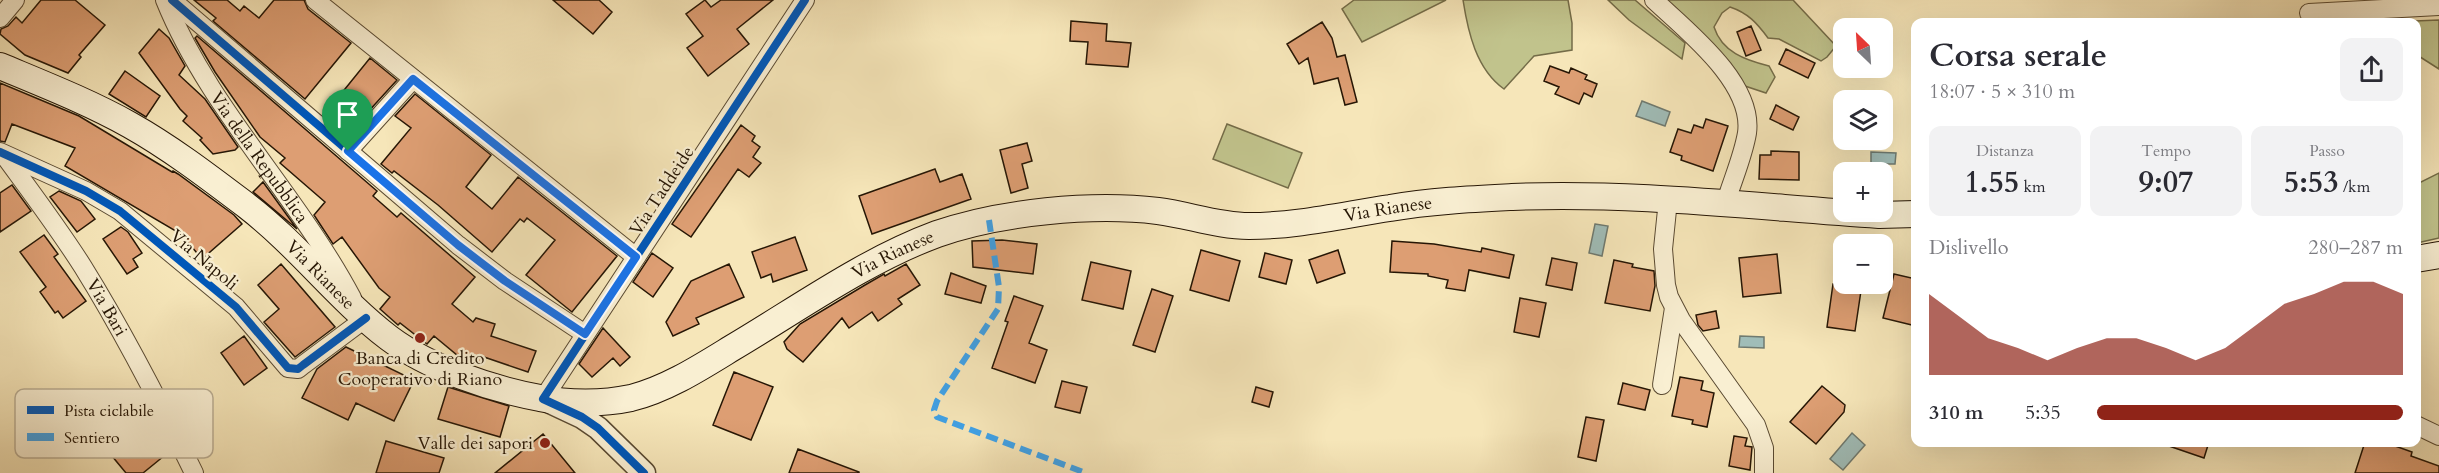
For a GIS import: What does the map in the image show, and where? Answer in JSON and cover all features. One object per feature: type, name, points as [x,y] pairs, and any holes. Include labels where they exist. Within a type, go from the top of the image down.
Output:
[{"type":"main road","name":"Via Rianese","points":[[0,66],[132,126],[202,172],[277,230],[363,315],[398,344],[437,365],[495,386],[543,399],[607,401],[648,392],[705,364],[886,257],[942,232],[989,220],[1033,214],[1106,208],[1156,211],[1218,223],[1251,226],[1300,223],[1399,206],[1452,201],[1580,196],[1879,215],[1911,214]]},
{"type":"main road","points":[[2421,258],[2439,255]]},
{"type":"street","points":[[0,18],[15,0]]},
{"type":"street","name":"Via della Repubblica","points":[[165,0],[181,38],[203,77],[317,237],[363,315]]},
{"type":"street","points":[[172,0],[458,245],[505,281],[585,334]]},
{"type":"street","points":[[315,0],[636,257]]},
{"type":"street","name":"Via Taddeide","points":[[543,399],[805,0]]},
{"type":"street","points":[[1654,0],[1710,54],[1727,75],[1743,102],[1747,114],[1747,133],[1725,204]]},
{"type":"street","points":[[2309,13],[2439,6]]},
{"type":"street","points":[[348,151],[413,79]]},
{"type":"street","name":"Via Napoli","points":[[2,152],[95,195],[120,211],[231,302],[288,368],[298,369],[363,315]]},
{"type":"street","name":"Via Bari","points":[[2,152],[69,246],[153,389]]},
{"type":"street","points":[[1668,200],[1664,229],[1664,260],[1666,285],[1674,308],[1753,421],[1764,448],[1764,473]]},
{"type":"street","points":[[1662,385],[1674,308]]},
{"type":"street","points":[[543,399],[582,417],[598,428],[644,473]]},
{"type":"street","points":[[2421,427],[2439,436]]},
{"type":"street","name":"Via Bari","points":[[187,458],[194,473]]},
{"type":"green space","points":[[1354,0],[1446,0],[1362,42],[1342,9]]},
{"type":"green space","points":[[1463,0],[1568,0],[1572,23],[1572,50],[1534,56],[1504,89],[1494,81],[1480,60],[1471,37]]},
{"type":"green space","points":[[1608,0],[1635,0],[1685,43],[1682,59],[1629,20]]},
{"type":"green space","points":[[1667,0],[1793,0],[1833,43],[1833,50],[1821,61],[1779,39],[1768,38],[1752,19],[1730,7],[1722,13],[1714,27],[1723,43],[1736,54],[1769,66],[1775,77],[1766,93],[1745,86]]},
{"type":"green space","points":[[2439,20],[2439,69],[2421,58],[2421,21]]},
{"type":"green space","points":[[1227,124],[1302,153],[1288,188],[1213,159]]},
{"type":"green space","points":[[2439,173],[2439,238],[2421,242],[2421,182]]},
{"type":"water","points":[[1642,101],[1670,112],[1665,126],[1636,116]]},
{"type":"water","points":[[1871,152],[1896,153],[1895,164],[1893,162],[1871,162]]},
{"type":"water","points":[[1595,224],[1608,226],[1602,256],[1589,253]]},
{"type":"water","points":[[1740,336],[1764,337],[1764,348],[1739,347]]},
{"type":"water","points":[[1852,433],[1865,445],[1843,470],[1830,459]]},
{"type":"building","points":[[41,0],[75,0],[105,25],[79,55],[81,57],[68,73],[25,55],[0,34],[1,29],[8,26],[16,17],[22,23]]},
{"type":"building","points":[[194,0],[227,0],[240,11],[244,6],[259,18],[274,0],[304,0],[308,9],[351,43],[305,99],[213,21],[216,18]]},
{"type":"building","points":[[553,0],[599,0],[612,12],[593,34]]},
{"type":"building","points":[[705,0],[711,7],[721,0],[773,0],[737,29],[749,44],[708,76],[687,48],[703,36],[686,14]]},
{"type":"building","points":[[1071,21],[1107,24],[1106,41],[1131,43],[1128,67],[1086,64],[1088,42],[1070,41]]},
{"type":"building","points":[[1322,22],[1332,38],[1337,57],[1345,55],[1357,102],[1345,105],[1338,78],[1314,84],[1308,58],[1299,64],[1287,44]]},
{"type":"building","points":[[1751,26],[1761,50],[1746,56],[1737,32]]},
{"type":"building","points":[[159,29],[169,38],[185,66],[179,75],[205,99],[238,147],[235,150],[213,154],[200,140],[202,138],[183,121],[187,116],[139,53]]},
{"type":"building","points":[[197,36],[377,191],[373,196],[397,217],[401,213],[475,277],[452,304],[473,322],[476,318],[495,324],[491,336],[536,351],[528,372],[484,357],[482,363],[457,355],[434,336],[427,344],[400,323],[398,325],[380,309],[390,297],[379,288],[342,237],[333,244],[314,215],[325,202],[280,163],[285,158],[260,137],[215,72],[195,38]]},
{"type":"building","points":[[1786,49],[1815,63],[1808,78],[1779,64]]},
{"type":"building","points":[[370,58],[397,80],[347,135],[324,115]]},
{"type":"building","points":[[1550,66],[1569,73],[1571,68],[1587,75],[1585,79],[1597,84],[1592,97],[1584,93],[1579,104],[1555,94],[1559,87],[1544,81]]},
{"type":"building","points":[[125,71],[160,96],[146,117],[109,94]]},
{"type":"building","points":[[0,83],[79,116],[178,174],[234,215],[242,224],[202,259],[181,234],[65,166],[75,148],[12,124],[5,142],[0,141]]},
{"type":"building","points":[[415,94],[491,155],[466,187],[492,209],[518,177],[617,256],[572,312],[526,275],[555,240],[527,218],[524,222],[520,219],[492,252],[438,205],[394,171],[392,173],[381,164],[411,128],[395,116]]},
{"type":"building","points":[[1776,105],[1799,117],[1793,130],[1770,119]]},
{"type":"building","points":[[1706,119],[1728,126],[1713,171],[1681,160],[1682,156],[1670,152],[1678,129],[1691,133],[1694,125],[1703,128]]},
{"type":"building","points":[[741,125],[755,136],[752,141],[760,147],[753,157],[761,163],[749,177],[738,169],[691,237],[672,224]]},
{"type":"building","points":[[1027,143],[1032,161],[1022,164],[1028,188],[1011,193],[1000,150]]},
{"type":"building","points":[[1771,151],[1799,152],[1799,180],[1759,179],[1760,155],[1771,155]]},
{"type":"building","points":[[935,169],[940,182],[962,174],[971,199],[872,234],[859,196]]},
{"type":"building","points":[[263,182],[271,193],[297,229],[253,192]]},
{"type":"building","points":[[12,185],[31,211],[0,232],[0,193]]},
{"type":"building","points":[[59,191],[81,201],[95,219],[77,232],[50,197]]},
{"type":"building","points":[[121,227],[128,232],[142,253],[133,259],[138,267],[127,274],[103,239]]},
{"type":"building","points":[[44,235],[58,254],[54,257],[86,301],[63,318],[58,311],[55,313],[40,292],[46,287],[20,252]]},
{"type":"building","points":[[795,237],[807,270],[773,282],[771,274],[761,278],[752,252]]},
{"type":"building","points":[[1002,240],[1037,244],[1033,274],[973,267],[972,241]]},
{"type":"building","points":[[1392,241],[1434,244],[1481,252],[1482,248],[1514,255],[1509,278],[1469,270],[1465,291],[1446,288],[1448,280],[1428,276],[1428,274],[1390,272]]},
{"type":"building","points":[[1201,250],[1240,261],[1229,301],[1190,290]]},
{"type":"building","points":[[1338,250],[1345,273],[1317,283],[1309,260]]},
{"type":"building","points":[[652,253],[673,268],[653,297],[633,282]]},
{"type":"building","points":[[1265,253],[1292,260],[1286,284],[1259,277]]},
{"type":"building","points":[[1777,254],[1781,293],[1743,297],[1739,258]]},
{"type":"building","points":[[1552,258],[1577,263],[1572,290],[1546,285]]},
{"type":"building","points":[[1614,260],[1633,264],[1632,267],[1654,271],[1655,286],[1650,311],[1605,303]]},
{"type":"building","points":[[1091,262],[1131,271],[1123,309],[1082,300]]},
{"type":"building","points":[[281,264],[335,327],[295,357],[264,322],[279,309],[258,285]]},
{"type":"building","points":[[729,264],[744,297],[696,318],[699,324],[673,336],[666,322],[691,281]]},
{"type":"building","points":[[906,264],[920,285],[898,299],[902,304],[878,321],[872,312],[849,328],[842,318],[803,362],[787,349],[784,342],[800,324],[884,274],[885,276]]},
{"type":"building","points":[[951,273],[986,286],[981,303],[945,294]]},
{"type":"building","points":[[1894,274],[1911,278],[1911,325],[1883,318],[1889,294],[1893,294]]},
{"type":"building","points":[[1833,284],[1833,294],[1861,294],[1855,331],[1827,327]]},
{"type":"building","points":[[1152,289],[1173,296],[1155,352],[1133,345]]},
{"type":"building","points":[[1014,296],[1043,306],[1029,343],[1047,350],[1035,383],[992,368],[1008,322],[1005,321]]},
{"type":"building","points":[[1520,298],[1546,303],[1539,337],[1514,332]]},
{"type":"building","points":[[1716,311],[1719,328],[1703,331],[1698,325],[1696,315]]},
{"type":"building","points":[[603,328],[630,357],[620,366],[613,358],[592,377],[579,364]]},
{"type":"building","points":[[244,336],[267,368],[244,385],[221,353]]},
{"type":"building","points":[[346,347],[414,380],[394,421],[356,403],[348,420],[302,398],[317,369]]},
{"type":"building","points":[[734,372],[773,387],[751,440],[713,425]]},
{"type":"building","points":[[1680,377],[1703,381],[1701,390],[1714,393],[1707,427],[1692,424],[1693,420],[1672,416]]},
{"type":"building","points":[[1062,381],[1087,387],[1080,413],[1055,407]]},
{"type":"building","points":[[1623,383],[1650,390],[1645,410],[1618,404]]},
{"type":"building","points":[[1822,386],[1845,405],[1844,412],[1816,444],[1790,422]]},
{"type":"building","points":[[448,387],[509,406],[500,437],[438,419]]},
{"type":"building","points":[[1256,387],[1273,392],[1269,407],[1252,402]]},
{"type":"building","points":[[1586,417],[1604,420],[1596,461],[1578,457]]},
{"type":"building","points":[[543,434],[575,473],[495,473],[538,438]]},
{"type":"building","points":[[1734,436],[1747,438],[1745,446],[1752,447],[1750,470],[1729,466]]},
{"type":"building","points":[[386,441],[444,458],[439,473],[376,473]]},
{"type":"building","points":[[2172,447],[2207,447],[2204,458]]},
{"type":"building","points":[[2363,447],[2398,447],[2412,452],[2411,456],[2439,466],[2439,473],[2355,473]]},
{"type":"building","points":[[798,449],[859,472],[859,473],[789,473]]},
{"type":"building","points":[[114,458],[162,458],[143,473],[126,473]]},
{"type":"marked path","points":[[989,220],[999,287],[998,309],[937,401],[934,410],[937,417],[1086,473]]},
{"type":"cycle path","points":[[172,0],[458,245],[505,281],[585,334]]},
{"type":"cycle path","points":[[644,473],[598,428],[582,417],[543,399],[805,0]]},
{"type":"cycle path","points":[[0,152],[86,191],[120,211],[236,307],[288,368],[298,369],[366,318]]},
{"type":"place","name":"Banca di Credito Cooperativo di Riano","points":[[420,338]]},
{"type":"place","name":"Valle dei sapori","points":[[545,443]]},
{"type":"route","points":[[413,79],[636,257],[585,334],[505,281],[458,245],[348,151],[413,79]]}]
